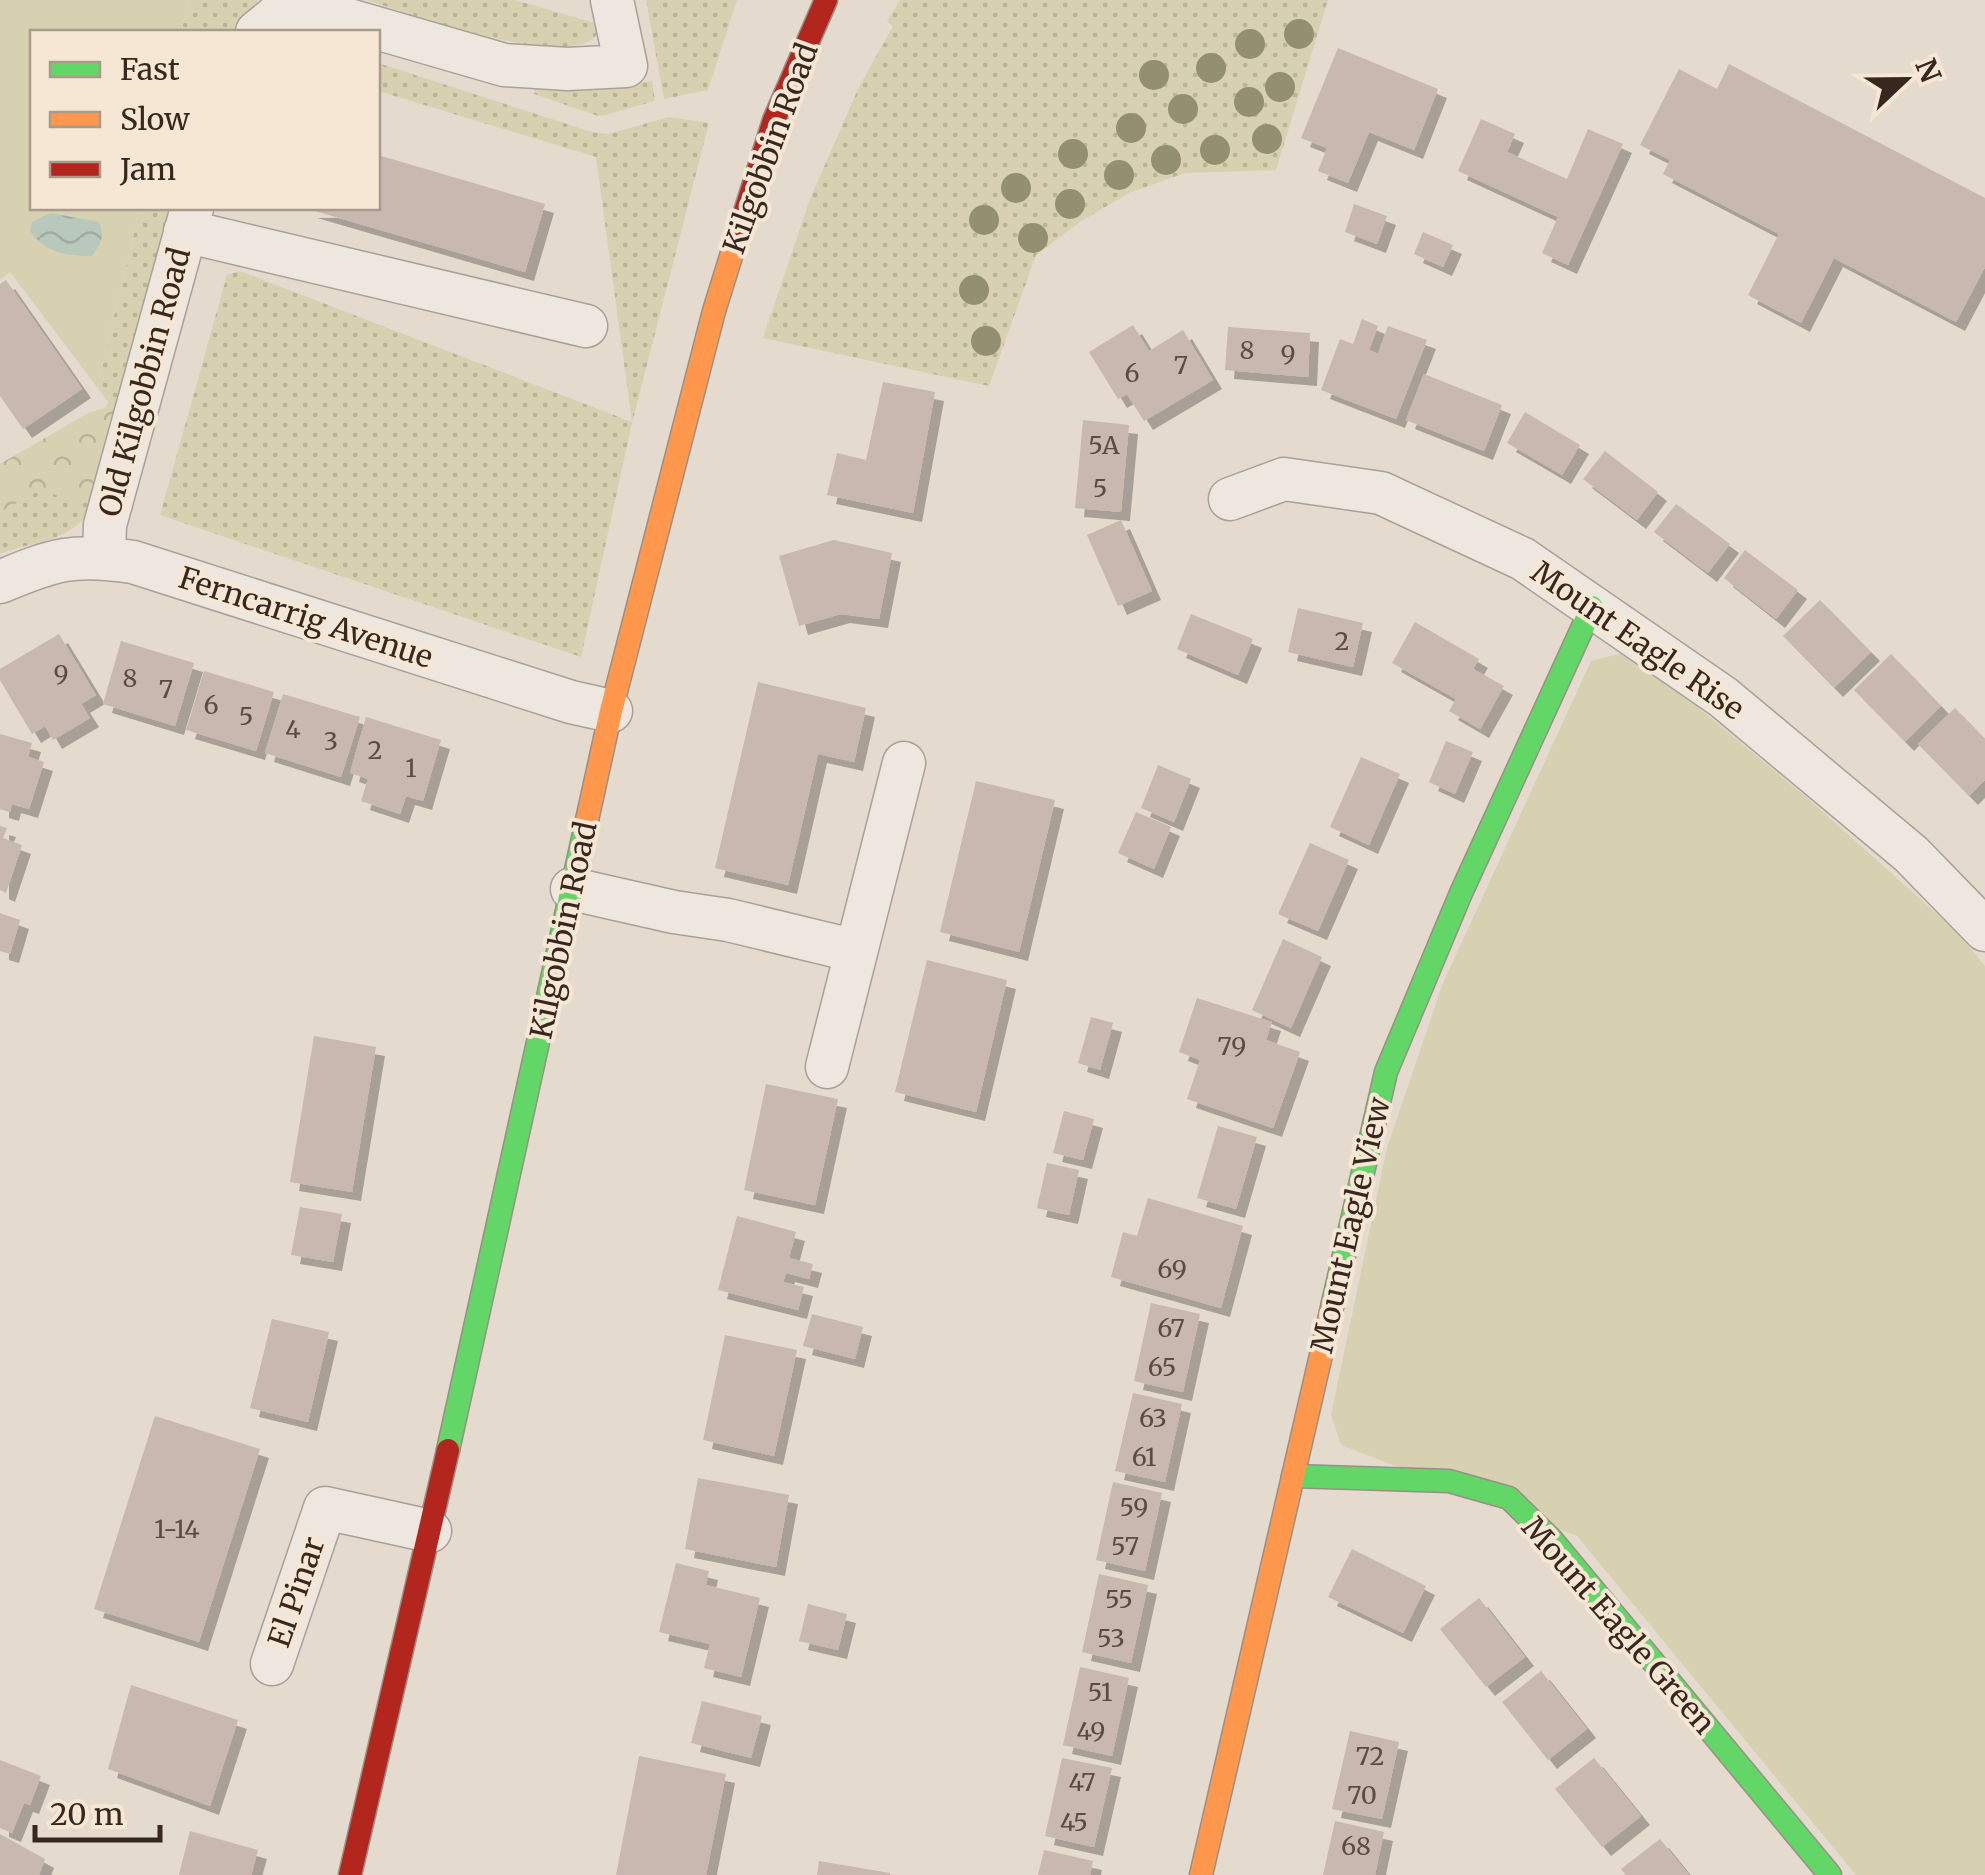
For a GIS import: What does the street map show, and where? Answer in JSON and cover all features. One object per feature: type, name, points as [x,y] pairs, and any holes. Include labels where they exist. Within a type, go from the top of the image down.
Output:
[{"type":"street","points":[[259,30],[279,14],[321,12],[504,65],[626,66],[612,0]]},
{"type":"street","name":"Kilgobbin Road","points":[[350,1875],[611,711],[714,311],[774,120],[826,0]]},
{"type":"street","points":[[188,219],[586,326]]},
{"type":"street","name":"Old Kilgobbin Road","points":[[104,558],[104,524],[188,219]]},
{"type":"street","name":"Mount Eagle Rise","points":[[1230,499],[1284,479],[1381,493],[1524,559],[1723,698],[1911,854],[1985,930]]},
{"type":"street","name":"Ferncarrig Avenue","points":[[0,582],[37,566],[76,556],[132,562],[571,702],[611,711]]},
{"type":"street","name":"Mount Eagle View","points":[[1201,1875],[1386,1072],[1460,892],[1592,606]]},
{"type":"street","points":[[827,1067],[904,763]]},
{"type":"street","points":[[572,889],[856,951]]},
{"type":"street","name":"Mount Eagle Green","points":[[1292,1476],[1449,1481],[1509,1498],[1552,1540],[1830,1875]]},
{"type":"street","name":"El Pinar","points":[[272,1664],[326,1508],[430,1531]]},
{"type":"green space","points":[[0,0],[189,0],[182,30],[30,30],[30,210],[140,210],[97,387],[10,272],[0,280]]},
{"type":"green space","points":[[189,0],[257,0],[259,4],[237,30],[182,30]]},
{"type":"green space","points":[[366,0],[515,0],[598,24],[598,33],[582,44],[524,44],[450,27]]},
{"type":"green space","points":[[646,0],[737,0],[708,90],[664,99]]},
{"type":"green space","points":[[900,0],[1328,0],[1276,170],[1185,173],[1129,193],[1080,222],[1036,255],[989,386],[763,338],[810,199],[859,87],[893,26],[887,21]]},
{"type":"green space","points":[[380,64],[592,132],[608,134],[669,117],[709,123],[632,423],[581,657],[160,515],[227,275],[240,271],[632,422],[596,157],[380,92]]},
{"type":"green space","points":[[652,81],[655,101],[598,116],[534,94],[535,87],[581,88]]},
{"type":"green space","points":[[140,210],[181,210],[93,509],[62,534],[0,554],[0,464],[19,453],[91,485],[108,402],[97,387]]},
{"type":"green space","points":[[122,403],[101,488],[72,502],[42,489],[0,512],[0,464],[90,412]]},
{"type":"green space","points":[[1630,651],[1805,796],[1956,931],[1985,966],[1985,1875],[1856,1875],[1577,1536],[1341,1445],[1331,1415],[1387,1148],[1443,983],[1591,661]]},
{"type":"water","points":[[50,213],[99,222],[101,240],[92,256],[57,252],[36,238],[30,231],[32,222]]},
{"type":"building","points":[[1338,48],[1438,89],[1414,150],[1369,132],[1348,183],[1318,171],[1327,148],[1301,138]]},
{"type":"building","points":[[1729,64],[1985,198],[1985,267],[1956,322],[1834,258],[1801,323],[1748,295],[1779,234],[1663,174],[1670,160],[1640,145],[1679,69],[1717,89]]},
{"type":"building","points":[[1481,119],[1515,134],[1507,152],[1567,179],[1588,129],[1623,144],[1568,265],[1542,253],[1558,217],[1458,171]]},
{"type":"building","points":[[380,156],[545,204],[525,272],[311,210],[380,210]]},
{"type":"building","points":[[1354,204],[1387,216],[1377,244],[1345,232]]},
{"type":"building","points":[[1423,232],[1453,245],[1443,267],[1414,254]]},
{"type":"building","points":[[6,280],[82,389],[23,429],[0,396],[0,284]]},
{"type":"building","points":[[1362,319],[1378,326],[1369,350],[1378,354],[1388,326],[1427,340],[1396,419],[1321,390],[1340,339],[1353,344]]},
{"type":"building","points":[[1133,325],[1149,351],[1183,330],[1213,380],[1144,421],[1127,394],[1118,399],[1089,352]]},
{"type":"building","points":[[1228,327],[1310,333],[1308,377],[1225,370]]},
{"type":"building","points":[[1424,374],[1502,405],[1484,451],[1406,420]]},
{"type":"building","points":[[883,382],[935,392],[913,513],[827,495],[837,453],[866,460]]},
{"type":"building","points":[[1525,412],[1580,445],[1562,475],[1507,443]]},
{"type":"building","points":[[1083,420],[1129,425],[1121,512],[1075,508]]},
{"type":"building","points":[[1605,451],[1658,492],[1637,520],[1583,479]]},
{"type":"building","points":[[1676,504],[1730,544],[1708,573],[1654,532]]},
{"type":"building","points":[[1121,520],[1152,591],[1118,606],[1087,535]]},
{"type":"building","points":[[834,540],[892,553],[879,619],[841,614],[799,626],[779,556]]},
{"type":"building","points":[[1745,550],[1798,590],[1776,619],[1724,578]]},
{"type":"building","points":[[1820,600],[1871,652],[1834,688],[1783,636]]},
{"type":"building","points":[[1298,608],[1363,623],[1353,667],[1288,652]]},
{"type":"building","points":[[1191,614],[1253,639],[1238,675],[1177,649]]},
{"type":"building","points":[[1415,622],[1479,659],[1473,669],[1504,686],[1480,729],[1449,711],[1456,699],[1392,663]]},
{"type":"building","points":[[59,634],[96,695],[81,704],[90,718],[53,740],[45,726],[32,734],[0,680],[0,669]]},
{"type":"building","points":[[121,641],[194,663],[175,726],[103,704]]},
{"type":"building","points":[[1891,654],[1941,706],[1905,742],[1854,690]]},
{"type":"building","points":[[204,671],[274,692],[256,751],[186,730]]},
{"type":"building","points":[[758,682],[866,708],[854,762],[818,754],[788,885],[715,868]]},
{"type":"building","points":[[283,694],[360,717],[341,777],[265,753]]},
{"type":"building","points":[[1955,708],[1985,739],[1985,780],[1969,796],[1918,744]]},
{"type":"building","points":[[366,717],[441,740],[423,801],[406,796],[400,814],[361,801],[368,779],[350,773]]},
{"type":"building","points":[[0,734],[32,743],[28,757],[44,762],[29,809],[12,804],[10,812],[0,809]]},
{"type":"building","points":[[1446,741],[1473,752],[1455,794],[1429,782]]},
{"type":"building","points":[[1361,757],[1400,774],[1369,845],[1330,827]]},
{"type":"building","points":[[1158,765],[1191,779],[1174,822],[1141,808]]},
{"type":"building","points":[[976,781],[1055,800],[1019,952],[940,932]]},
{"type":"building","points":[[1136,812],[1171,827],[1154,869],[1118,853]]},
{"type":"building","points":[[0,826],[7,828],[3,838],[22,845],[6,893],[0,890]]},
{"type":"building","points":[[1310,843],[1349,860],[1318,931],[1278,914]]},
{"type":"building","points":[[0,913],[20,920],[10,954],[0,951]]},
{"type":"building","points":[[1283,939],[1322,957],[1291,1028],[1252,1010]]},
{"type":"building","points":[[927,960],[1007,980],[976,1112],[895,1092]]},
{"type":"building","points":[[1197,998],[1272,1022],[1266,1040],[1300,1052],[1273,1128],[1187,1099],[1200,1060],[1179,1052]]},
{"type":"building","points":[[1091,1017],[1113,1023],[1100,1070],[1078,1063]]},
{"type":"building","points":[[314,1036],[376,1047],[352,1192],[290,1182]]},
{"type":"building","points":[[766,1084],[838,1099],[815,1205],[744,1190]]},
{"type":"building","points":[[1064,1111],[1094,1119],[1083,1160],[1053,1153]]},
{"type":"building","points":[[1218,1126],[1257,1137],[1236,1209],[1197,1198]]},
{"type":"building","points":[[1047,1163],[1079,1170],[1069,1215],[1037,1208]]},
{"type":"building","points":[[1148,1198],[1243,1226],[1221,1308],[1111,1277],[1123,1232],[1137,1236]]},
{"type":"building","points":[[300,1207],[342,1214],[333,1262],[291,1255]]},
{"type":"building","points":[[737,1216],[796,1232],[789,1258],[813,1264],[809,1279],[786,1273],[783,1282],[804,1287],[798,1310],[718,1290]]},
{"type":"building","points":[[1151,1303],[1200,1314],[1183,1392],[1134,1381]]},
{"type":"building","points":[[812,1314],[863,1327],[855,1359],[803,1346]]},
{"type":"building","points":[[272,1319],[329,1332],[308,1422],[250,1408]]},
{"type":"building","points":[[725,1335],[797,1350],[774,1456],[703,1440]]},
{"type":"building","points":[[1133,1393],[1182,1404],[1165,1482],[1115,1471]]},
{"type":"building","points":[[155,1416],[260,1449],[199,1642],[94,1609]]},
{"type":"building","points":[[698,1478],[789,1495],[776,1567],[685,1549]]},
{"type":"building","points":[[1113,1482],[1162,1493],[1145,1571],[1096,1560]]},
{"type":"building","points":[[1352,1549],[1426,1586],[1403,1633],[1328,1597]]},
{"type":"building","points":[[676,1563],[709,1571],[706,1585],[760,1598],[741,1677],[704,1668],[710,1644],[659,1632]]},
{"type":"building","points":[[1099,1574],[1148,1585],[1131,1663],[1082,1652]]},
{"type":"building","points":[[1479,1598],[1525,1657],[1486,1687],[1440,1629]]},
{"type":"building","points":[[808,1604],[847,1614],[838,1650],[799,1641]]},
{"type":"building","points":[[1080,1667],[1129,1678],[1112,1756],[1063,1745]]},
{"type":"building","points":[[1541,1671],[1587,1729],[1548,1760],[1502,1702]]},
{"type":"building","points":[[131,1685],[238,1720],[210,1806],[108,1769]]},
{"type":"building","points":[[702,1701],[762,1716],[751,1758],[691,1743]]},
{"type":"building","points":[[1350,1731],[1399,1742],[1382,1819],[1332,1809]]},
{"type":"building","points":[[639,1756],[726,1774],[706,1875],[616,1875]]},
{"type":"building","points":[[1062,1758],[1112,1768],[1094,1847],[1045,1836]]},
{"type":"building","points":[[1594,1758],[1641,1816],[1602,1847],[1555,1789]]},
{"type":"building","points":[[0,1760],[41,1776],[30,1805],[24,1803],[12,1833],[0,1828]]},
{"type":"building","points":[[1335,1821],[1384,1832],[1375,1875],[1323,1875]]},
{"type":"building","points":[[190,1831],[258,1850],[251,1875],[179,1875]]},
{"type":"building","points":[[0,1834],[45,1859],[39,1875],[0,1875]]},
{"type":"building","points":[[1660,1839],[1689,1875],[1626,1875],[1621,1869]]},
{"type":"building","points":[[1044,1850],[1093,1861],[1090,1875],[1038,1875]]},
{"type":"building","points":[[819,1861],[890,1873],[890,1875],[817,1875]]},
{"type":"traffic: fast","points":[[1333,1303],[1386,1072],[1461,893],[1592,607]]},
{"type":"traffic: fast","points":[[448,1450],[587,820]]},
{"type":"traffic: fast","points":[[1293,1476],[1449,1481],[1509,1498],[1552,1540],[1830,1875]]},
{"type":"traffic: slow","points":[[587,820],[611,711],[714,311],[737,237]]},
{"type":"traffic: slow","points":[[1201,1875],[1333,1303]]},
{"type":"traffic: jam","points":[[737,237],[774,120],[826,0]]},
{"type":"traffic: jam","points":[[350,1875],[448,1450]]}]
